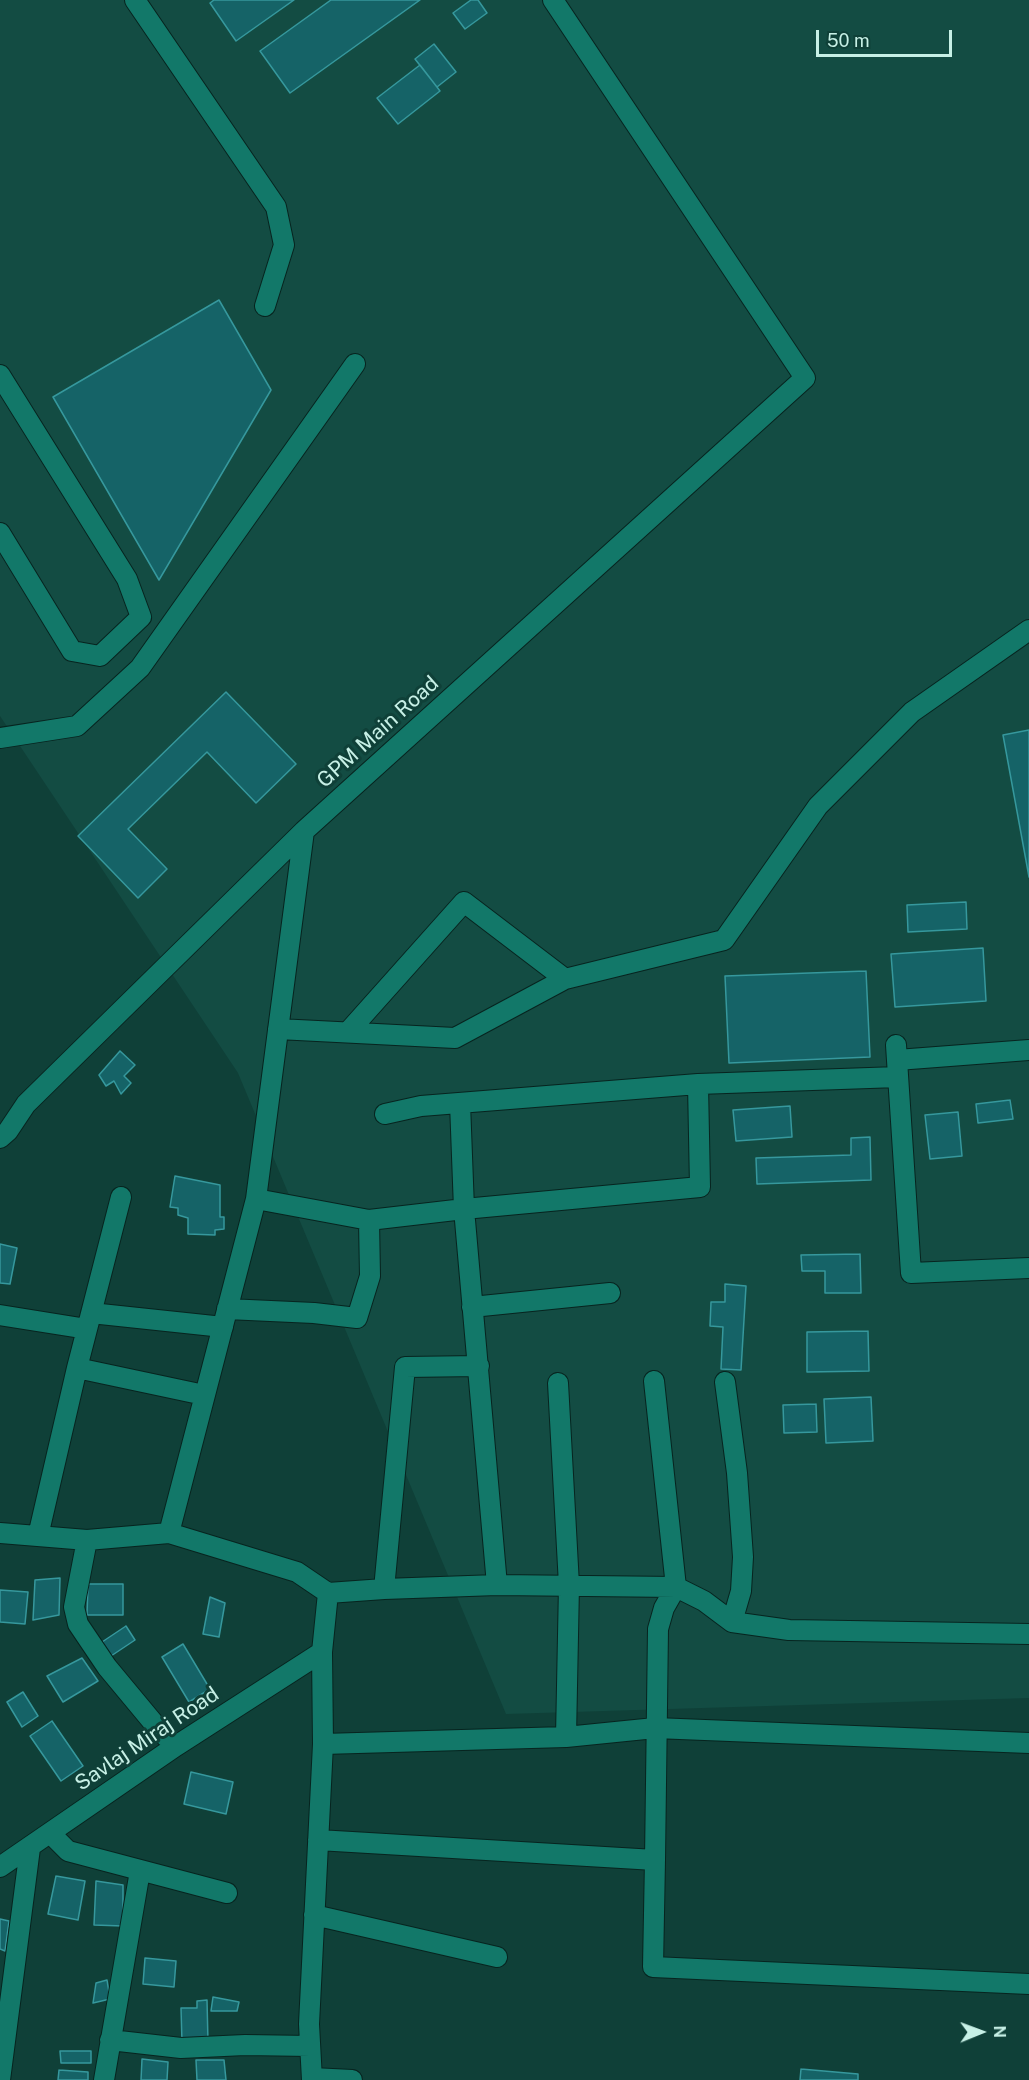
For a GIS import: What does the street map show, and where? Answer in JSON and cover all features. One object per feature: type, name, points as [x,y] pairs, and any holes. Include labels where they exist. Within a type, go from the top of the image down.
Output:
[{"type":"street","points":[[135,0],[276,207],[284,245],[265,306]]},
{"type":"street","name":"GPM Main Road","points":[[3,1133],[26,1104],[304,831],[805,378],[553,0]]},
{"type":"street","points":[[0,738],[77,726],[140,668],[355,364]]},
{"type":"street","points":[[0,375],[127,579],[141,617],[100,656],[72,651],[0,533]]},
{"type":"street","points":[[278,1029],[455,1038],[565,979],[724,940],[825,798],[912,712],[1029,630]]},
{"type":"street","points":[[169,1533],[256,1199],[304,831]]},
{"type":"street","points":[[348,1032],[464,902],[565,979]]},
{"type":"street","points":[[385,1114],[460,1103],[698,1084],[897,1060],[1029,1050]]},
{"type":"street","points":[[897,1060],[911,1273],[1029,1268]]},
{"type":"street","points":[[256,1199],[369,1220],[700,1187],[698,1084]]},
{"type":"street","points":[[460,1103],[464,1209],[497,1585]]},
{"type":"street","points":[[38,1536],[77,1368],[121,1197]]},
{"type":"street","points":[[0,1315],[89,1321],[225,1318],[314,1312],[357,1318],[370,1276],[369,1220]]},
{"type":"street","points":[[472,1307],[610,1293]]},
{"type":"street","points":[[384,1589],[405,1367],[479,1366]]},
{"type":"street","points":[[77,1368],[204,1395]]},
{"type":"street","points":[[654,1382],[676,1587],[664,1608],[658,1629],[653,1967],[1029,1984]]},
{"type":"street","points":[[725,1382],[737,1473],[743,1557],[741,1591],[732,1622]]},
{"type":"street","points":[[558,1383],[569,1585],[566,1737]]},
{"type":"street","points":[[0,1533],[87,1540],[169,1533],[297,1572],[328,1593],[497,1585],[676,1587],[704,1601],[732,1622],[789,1630],[1029,1634]]},
{"type":"street","points":[[87,1540],[74,1607],[78,1624],[107,1667],[161,1732],[176,1746]]},
{"type":"street","points":[[328,1593],[322,1652],[322,1744],[309,2024],[310,2046],[312,2079],[352,2080]]},
{"type":"street","name":"Savlaj Miraj Road","points":[[0,1867],[176,1746],[322,1652]]},
{"type":"street","points":[[322,1744],[566,1737],[655,1728],[1029,1743]]},
{"type":"street","points":[[51,1834],[68,1851],[227,1893]]},
{"type":"street","points":[[318,1840],[655,1860]]},
{"type":"street","points":[[0,2080],[30,1848]]},
{"type":"street","points":[[105,2080],[140,1871]]},
{"type":"street","points":[[314,1915],[497,1957]]},
{"type":"street","points":[[110,2040],[182,2048],[245,2045],[310,2046]]},
{"type":"shaded area","points":[[0,0],[1029,0],[1029,1698],[506,1714],[238,1073],[0,716]]},
{"type":"building","points":[[214,0],[294,0],[236,41],[210,3]]},
{"type":"building","points":[[331,0],[420,0],[290,93],[260,51]]},
{"type":"building","points":[[471,0],[478,0],[487,13],[465,29],[453,13]]},
{"type":"building","points":[[434,44],[456,72],[437,87],[415,59]]},
{"type":"building","points":[[420,65],[440,91],[398,124],[377,98]]},
{"type":"building","points":[[219,300],[271,390],[159,580],[53,397]]},
{"type":"building","points":[[226,692],[296,764],[256,803],[207,752],[128,829],[167,869],[138,898],[78,836]]},
{"type":"building","points":[[1029,730],[1029,877],[1003,735]]},
{"type":"building","points":[[966,902],[967,929],[908,932],[907,905]]},
{"type":"building","points":[[983,948],[986,1001],[895,1007],[891,954]]},
{"type":"building","points":[[866,971],[870,1057],[729,1063],[725,976]]},
{"type":"building","points":[[120,1051],[135,1065],[124,1076],[131,1083],[121,1094],[114,1081],[106,1086],[99,1075]]},
{"type":"building","points":[[1010,1100],[1013,1119],[978,1123],[976,1104]]},
{"type":"building","points":[[790,1106],[792,1137],[736,1141],[733,1110]]},
{"type":"building","points":[[958,1112],[962,1156],[930,1159],[925,1115]]},
{"type":"building","points":[[870,1137],[871,1180],[757,1184],[756,1158],[851,1155],[851,1138]]},
{"type":"building","points":[[175,1176],[220,1185],[220,1217],[224,1217],[224,1229],[215,1230],[215,1235],[188,1234],[188,1218],[178,1215],[178,1208],[170,1207]]},
{"type":"building","points":[[0,1244],[17,1248],[10,1284],[0,1283]]},
{"type":"building","points":[[860,1254],[861,1293],[825,1293],[825,1271],[802,1271],[801,1255]]},
{"type":"building","points":[[725,1284],[746,1286],[741,1370],[721,1369],[723,1327],[710,1326],[711,1302],[725,1302]]},
{"type":"building","points":[[868,1331],[869,1371],[807,1372],[807,1332]]},
{"type":"building","points":[[871,1397],[873,1441],[826,1443],[824,1399]]},
{"type":"building","points":[[816,1404],[817,1432],[784,1433],[783,1405]]},
{"type":"building","points":[[60,1578],[59,1615],[33,1620],[35,1580]]},
{"type":"building","points":[[88,1584],[123,1584],[123,1615],[87,1615]]},
{"type":"building","points":[[0,1590],[28,1592],[25,1624],[0,1622]]},
{"type":"building","points":[[210,1597],[225,1603],[219,1637],[203,1634]]},
{"type":"building","points":[[126,1626],[135,1640],[108,1658],[99,1644]]},
{"type":"building","points":[[183,1644],[210,1689],[189,1702],[162,1657]]},
{"type":"building","points":[[82,1658],[98,1681],[63,1702],[47,1676]]},
{"type":"building","points":[[23,1692],[38,1716],[22,1727],[7,1702]]},
{"type":"building","points":[[52,1721],[83,1766],[61,1781],[30,1736]]},
{"type":"building","points":[[191,1772],[233,1782],[226,1814],[184,1804]]},
{"type":"building","points":[[56,1876],[85,1881],[78,1920],[48,1914]]},
{"type":"building","points":[[96,1881],[123,1885],[123,1926],[94,1925]]},
{"type":"building","points":[[0,1919],[9,1921],[5,1951],[0,1949]]},
{"type":"building","points":[[145,1958],[176,1961],[174,1987],[143,1984]]},
{"type":"building","points":[[107,1980],[110,1999],[93,2003],[96,1983]]},
{"type":"building","points":[[213,1997],[239,2002],[237,2011],[211,2011]]},
{"type":"building","points":[[207,2000],[208,2042],[182,2043],[181,2008],[197,2008],[197,2001]]},
{"type":"building","points":[[60,2051],[91,2051],[91,2063],[61,2063]]},
{"type":"building","points":[[142,2059],[168,2062],[167,2080],[141,2080]]},
{"type":"building","points":[[196,2060],[224,2060],[226,2080],[197,2080]]},
{"type":"building","points":[[801,2069],[858,2074],[858,2080],[800,2080]]},
{"type":"building","points":[[59,2070],[88,2072],[88,2080],[58,2080]]}]
